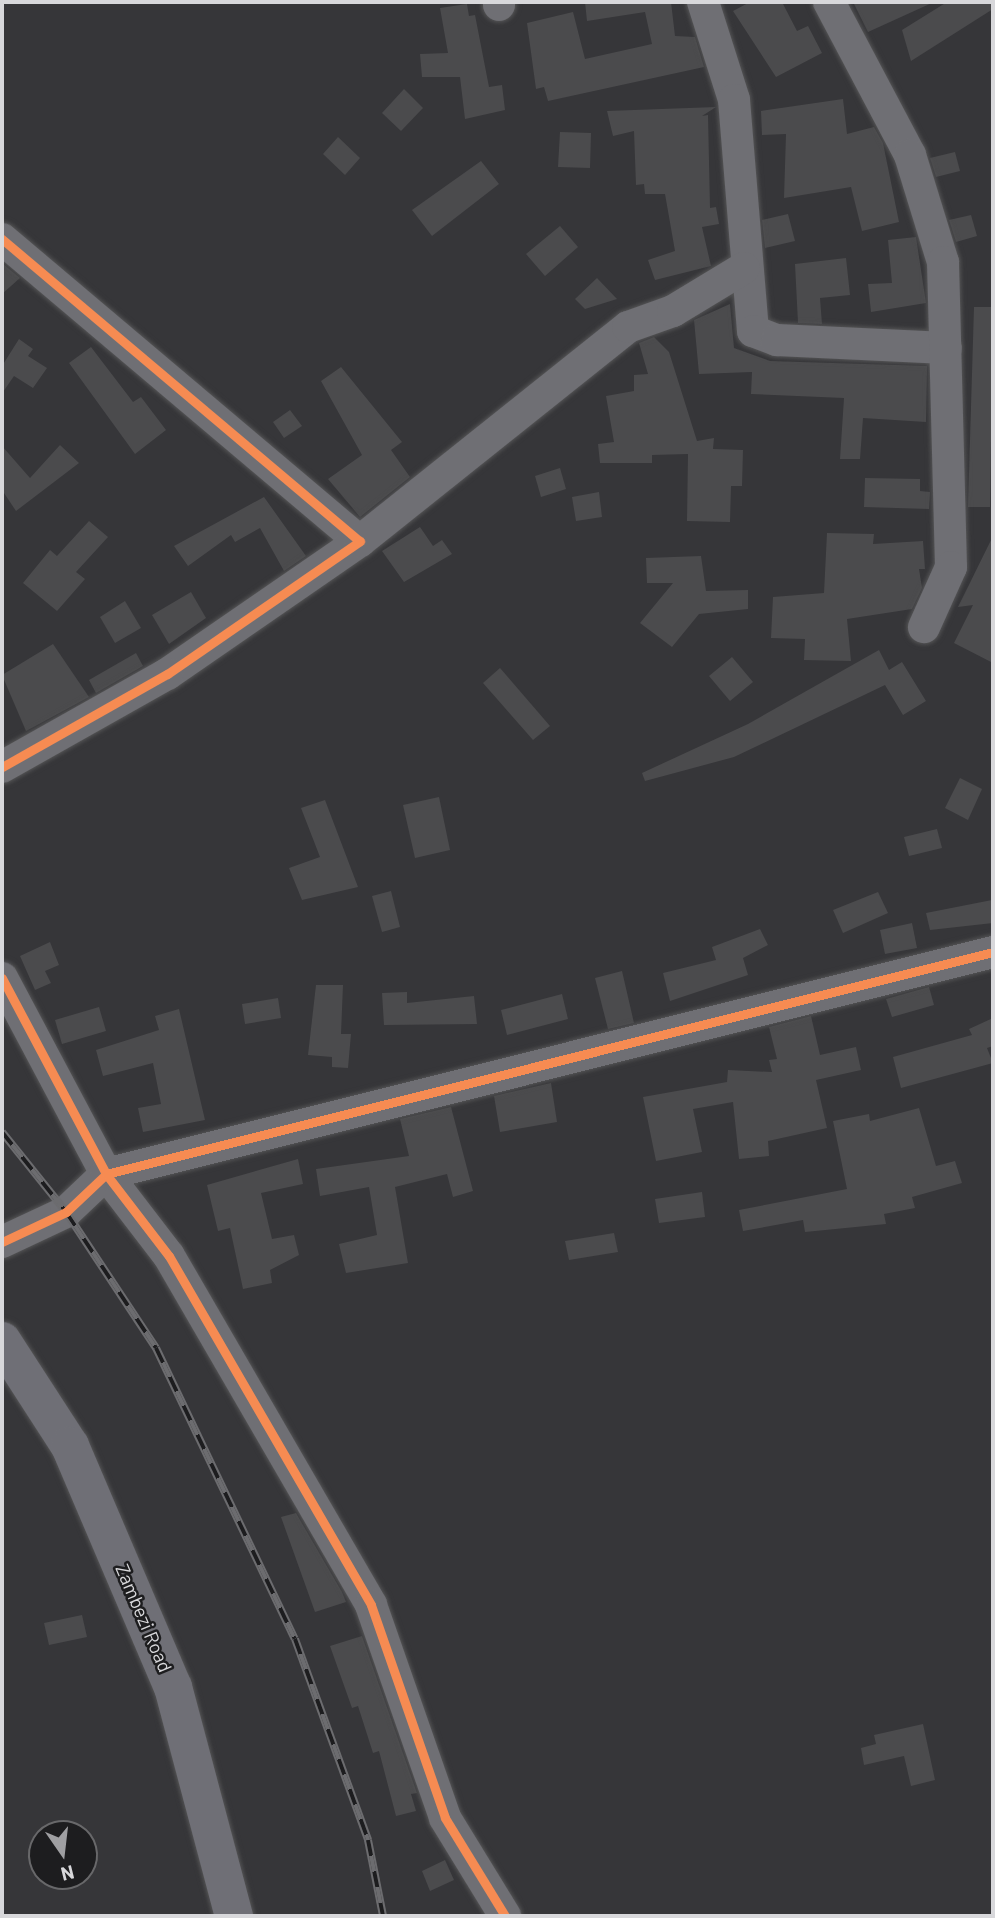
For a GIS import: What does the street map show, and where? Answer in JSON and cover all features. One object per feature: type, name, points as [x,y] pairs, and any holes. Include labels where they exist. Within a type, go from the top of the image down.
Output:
[{"type":"main road","name":"Zambezi Road","points":[[2,1342],[70,1446],[173,1687],[234,1916]]},
{"type":"street","points":[[703,2],[734,100],[744,268],[757,336],[946,348]]},
{"type":"street","points":[[829,2],[900,133],[929,208],[947,294],[951,567],[924,627]]},
{"type":"street","points":[[2,239],[360,541]]},
{"type":"street","points":[[2,767],[167,674],[360,541],[628,327],[673,311],[744,268]]},
{"type":"street","points":[[2,1242],[66,1212],[106,1174],[993,952]]},
{"type":"street","points":[[2,978],[106,1174],[169,1256],[371,1605],[445,1818],[505,1916]]},
{"type":"building","points":[[585,2],[671,2],[675,36],[695,37],[704,67],[548,101],[544,87],[536,89],[527,23],[573,12],[585,59],[652,44],[645,12],[587,21]]},
{"type":"building","points":[[750,2],[782,2],[797,31],[808,26],[822,53],[776,77],[733,11]]},
{"type":"building","points":[[853,2],[934,2],[868,32]]},
{"type":"building","points":[[947,2],[993,2],[993,9],[911,61],[902,30]]},
{"type":"building","points":[[467,4],[469,16],[475,15],[489,87],[502,85],[505,110],[465,119],[460,77],[422,77],[420,54],[448,53],[440,8]]},
{"type":"building","points":[[404,89],[423,108],[401,131],[382,113]]},
{"type":"building","points":[[843,99],[847,134],[874,127],[883,143],[899,222],[862,231],[851,187],[784,198],[786,134],[762,135],[761,111]]},
{"type":"building","points":[[716,107],[702,116],[708,115],[710,208],[716,207],[719,224],[702,227],[711,266],[655,280],[648,260],[675,251],[665,194],[645,194],[644,184],[636,185],[634,131],[613,136],[607,111]]},
{"type":"building","points":[[560,132],[591,133],[590,168],[558,167]]},
{"type":"building","points":[[338,137],[360,158],[345,175],[323,154]]},
{"type":"building","points":[[955,152],[960,171],[936,177],[930,158]]},
{"type":"building","points":[[481,161],[499,184],[432,236],[412,210]]},
{"type":"building","points":[[788,214],[795,241],[765,248],[762,220]]},
{"type":"building","points":[[971,215],[977,236],[956,242],[949,220]]},
{"type":"building","points":[[560,226],[578,247],[545,276],[526,254]]},
{"type":"building","points":[[916,237],[926,303],[871,312],[868,284],[892,283],[888,240]]},
{"type":"building","points":[[846,258],[850,295],[820,298],[822,324],[798,323],[795,264]]},
{"type":"building","points":[[2,263],[20,278],[2,294]]},
{"type":"building","points":[[597,278],[617,299],[585,309],[575,299]]},
{"type":"building","points":[[730,304],[734,348],[770,361],[927,366],[926,422],[863,418],[860,459],[840,459],[844,398],[751,394],[752,372],[699,374],[694,320]]},
{"type":"building","points":[[974,307],[993,307],[990,507],[968,507]]},
{"type":"building","points":[[654,337],[669,352],[697,441],[714,438],[713,449],[743,450],[742,486],[731,486],[730,522],[687,521],[688,454],[652,455],[652,463],[600,463],[598,444],[614,442],[606,396],[634,391],[634,375],[648,374],[639,343]]},
{"type":"building","points":[[19,339],[33,349],[28,356],[47,368],[33,388],[14,376],[3,392],[2,366]]},
{"type":"building","points":[[91,347],[133,402],[141,397],[166,430],[135,454],[69,363]]},
{"type":"building","points":[[341,367],[402,442],[391,450],[410,477],[360,517],[328,479],[362,455],[321,381]]},
{"type":"building","points":[[290,410],[302,426],[284,438],[273,422]]},
{"type":"building","points":[[60,445],[79,463],[16,511],[2,490],[2,446],[30,478]]},
{"type":"building","points":[[560,468],[566,489],[541,497],[535,476]]},
{"type":"building","points":[[865,478],[920,479],[920,491],[930,492],[929,509],[864,507]]},
{"type":"building","points":[[599,492],[602,517],[576,521],[572,497]]},
{"type":"building","points":[[264,497],[306,556],[284,571],[260,528],[235,542],[231,535],[188,566],[174,546]]},
{"type":"building","points":[[89,521],[108,537],[76,572],[85,579],[57,611],[23,583],[50,550],[57,556]]},
{"type":"building","points":[[420,527],[433,546],[442,540],[452,554],[404,582],[382,551]]},
{"type":"building","points":[[827,533],[874,534],[873,544],[923,541],[925,569],[919,569],[922,588],[912,609],[847,619],[851,661],[804,660],[805,639],[771,638],[773,597],[824,593]]},
{"type":"building","points":[[993,536],[993,663],[954,643],[973,605],[958,607]]},
{"type":"building","points":[[701,556],[706,591],[748,590],[748,609],[699,614],[672,647],[640,623],[673,583],[647,583],[646,558]]},
{"type":"building","points":[[191,592],[206,618],[169,644],[152,615]]},
{"type":"building","points":[[125,601],[141,628],[115,643],[100,617]]},
{"type":"building","points":[[53,644],[89,697],[26,731],[2,675]]},
{"type":"building","points":[[879,650],[889,670],[902,662],[926,701],[903,715],[885,685],[734,757],[645,781],[642,773],[748,724]]},
{"type":"building","points":[[136,653],[143,666],[96,693],[89,680]]},
{"type":"building","points":[[732,657],[753,682],[730,701],[709,676]]},
{"type":"building","points":[[500,668],[550,726],[533,740],[483,683]]},
{"type":"building","points":[[960,778],[982,789],[968,820],[945,808]]},
{"type":"building","points":[[439,797],[450,850],[415,858],[403,805]]},
{"type":"building","points":[[325,800],[358,887],[302,900],[289,868],[320,857],[301,808]]},
{"type":"building","points":[[937,829],[942,848],[909,856],[904,837]]},
{"type":"building","points":[[391,891],[400,927],[382,932],[372,896]]},
{"type":"building","points":[[878,892],[888,913],[843,933],[833,910]]},
{"type":"building","points":[[992,900],[993,923],[930,930],[926,913]]},
{"type":"building","points":[[912,923],[917,948],[885,954],[880,930]]},
{"type":"building","points":[[760,929],[768,945],[743,958],[748,975],[670,1001],[663,973],[716,960],[712,947]]},
{"type":"building","points":[[50,942],[59,965],[45,971],[51,983],[35,990],[20,956]]},
{"type":"building","points":[[622,971],[634,1023],[608,1029],[595,978]]},
{"type":"building","points":[[316,985],[343,985],[341,1034],[351,1034],[348,1068],[332,1067],[332,1057],[308,1055]]},
{"type":"building","points":[[929,987],[934,1005],[892,1017],[886,999]]},
{"type":"building","points":[[407,992],[407,1003],[474,996],[477,1024],[384,1025],[382,993]]},
{"type":"building","points":[[562,994],[568,1019],[507,1035],[501,1010]]},
{"type":"building","points":[[278,998],[281,1018],[245,1024],[242,1004]]},
{"type":"building","points":[[99,1007],[106,1031],[62,1044],[55,1020]]},
{"type":"building","points":[[179,1009],[205,1120],[143,1132],[138,1108],[161,1104],[153,1063],[103,1076],[96,1050],[159,1030],[155,1016]]},
{"type":"building","points":[[811,1016],[820,1055],[856,1047],[861,1070],[816,1080],[827,1128],[768,1141],[769,1156],[739,1159],[733,1102],[693,1109],[702,1152],[656,1161],[643,1097],[727,1082],[728,1070],[772,1072],[769,1060],[777,1059],[769,1027]]},
{"type":"building","points":[[993,1018],[993,1046],[987,1048],[993,1063],[901,1088],[893,1057],[972,1035],[969,1029]]},
{"type":"building","points":[[551,1083],[557,1122],[500,1132],[494,1096]]},
{"type":"building","points":[[451,1107],[473,1191],[453,1197],[447,1174],[395,1187],[408,1263],[346,1273],[339,1244],[377,1235],[369,1187],[320,1196],[316,1169],[409,1156],[400,1119]]},
{"type":"building","points":[[919,1108],[936,1166],[955,1161],[962,1183],[912,1197],[915,1208],[884,1214],[886,1224],[805,1232],[803,1220],[743,1231],[739,1210],[847,1189],[833,1121],[869,1114],[870,1121]]},
{"type":"building","points":[[298,1159],[303,1184],[261,1193],[272,1239],[294,1235],[299,1255],[270,1270],[272,1283],[243,1289],[230,1228],[218,1231],[207,1185]]},
{"type":"building","points":[[702,1192],[705,1217],[659,1223],[655,1199]]},
{"type":"building","points":[[614,1233],[618,1252],[569,1260],[565,1241]]},
{"type":"building","points":[[296,1513],[346,1602],[315,1612],[281,1517]]},
{"type":"building","points":[[82,1615],[87,1637],[49,1645],[44,1623]]},
{"type":"building","points":[[362,1636],[417,1793],[411,1794],[416,1811],[396,1816],[379,1751],[373,1753],[358,1706],[352,1708],[330,1646]]},
{"type":"building","points":[[923,1724],[935,1780],[911,1786],[904,1756],[864,1765],[861,1748],[876,1744],[874,1735]]},
{"type":"building","points":[[445,1860],[454,1880],[430,1891],[422,1871]]},
{"type":"railway","points":[[2,1132],[66,1212],[156,1348],[295,1639],[368,1840],[383,1916]]},
{"type":"cycle path","points":[[2,239],[360,541],[167,674],[2,767]]},
{"type":"cycle path","points":[[2,1242],[66,1212],[106,1174],[993,952]]},
{"type":"cycle path","points":[[2,978],[106,1174],[169,1256],[371,1605],[445,1818],[505,1916]]}]
